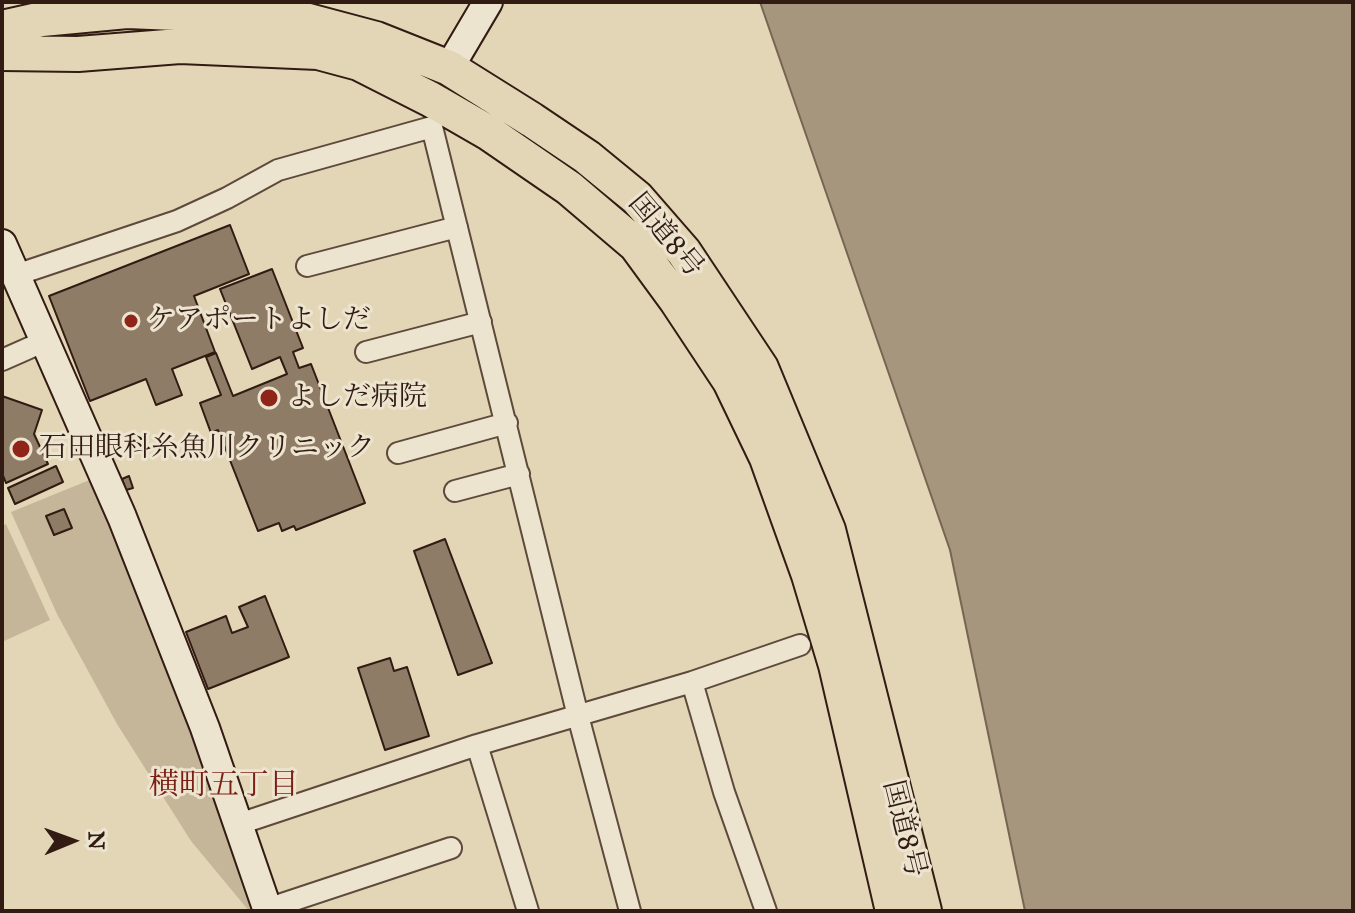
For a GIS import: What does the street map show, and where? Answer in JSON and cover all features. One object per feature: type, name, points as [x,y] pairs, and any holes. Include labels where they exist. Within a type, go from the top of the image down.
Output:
[{"type":"highway","name":"国道8号","points":[[2,28],[42,19],[127,11],[297,18],[376,39],[449,68],[587,157],[637,198],[684,252],[761,368],[828,530],[924,911]]},
{"type":"highway","name":"国道8号","points":[[2,53],[78,54],[180,46],[318,52],[359,63],[489,133],[569,188],[636,245],[730,381],[767,458],[809,575],[836,665],[893,911]]},
{"type":"street","points":[[449,68],[488,2]]},
{"type":"street","points":[[16,275],[177,221],[278,170],[432,127],[578,716],[630,911]]},
{"type":"street","points":[[307,266],[457,227]]},
{"type":"street","points":[[2,244],[122,517],[199,714],[268,910],[451,848]]},
{"type":"street","points":[[366,352],[481,322]]},
{"type":"street","points":[[2,360],[45,341]]},
{"type":"street","points":[[398,453],[507,423]]},
{"type":"street","points":[[455,491],[519,474]]},
{"type":"street","points":[[239,824],[477,745],[692,682],[800,645]]},
{"type":"street","points":[[692,682],[724,792],[766,911]]},
{"type":"street","points":[[477,745],[528,911]]},
{"type":"shaded area","points":[[760,2],[1353,2],[1353,911],[1025,911],[950,550]]},
{"type":"shaded area","points":[[92,479],[182,710],[251,911],[191,841],[117,724],[57,614],[11,512]]},
{"type":"shaded area","points":[[6,524],[50,620],[2,642],[2,526]]},
{"type":"building","name":"ケアポートよしだ","points":[[230,225],[249,274],[194,296],[215,352],[172,369],[182,395],[156,405],[146,379],[90,401],[49,296]]},
{"type":"building","name":"よしだ病院","points":[[272,269],[303,348],[293,352],[299,368],[311,364],[365,503],[296,530],[294,526],[282,531],[279,523],[258,531],[218,430],[211,433],[200,403],[221,395],[206,357],[216,353],[233,396],[287,374],[280,357],[252,369],[220,289]]},
{"type":"building","name":"石田眼科糸魚川クリニック","points":[[2,396],[42,410],[34,434],[48,464],[6,483],[2,473]]},
{"type":"building","points":[[56,466],[63,482],[15,504],[8,488]]},
{"type":"building","points":[[129,476],[133,488],[126,490],[122,479]]},
{"type":"building","points":[[64,509],[72,528],[54,535],[46,516]]},
{"type":"building","points":[[445,539],[492,663],[458,675],[414,551]]},
{"type":"building","points":[[265,596],[289,657],[208,689],[186,632],[226,616],[232,633],[248,627],[239,607]]},
{"type":"building","points":[[390,658],[394,671],[407,667],[429,736],[385,750],[358,668]]},
{"type":"place","name":"ケアポートよしだ","points":[[131,321]]},
{"type":"place","name":"よしだ病院","points":[[269,398]]},
{"type":"place","name":"石田眼科糸魚川クリニック","points":[[21,449]]},
{"type":"district","name":"横町五丁目","points":[[224,787]]}]
